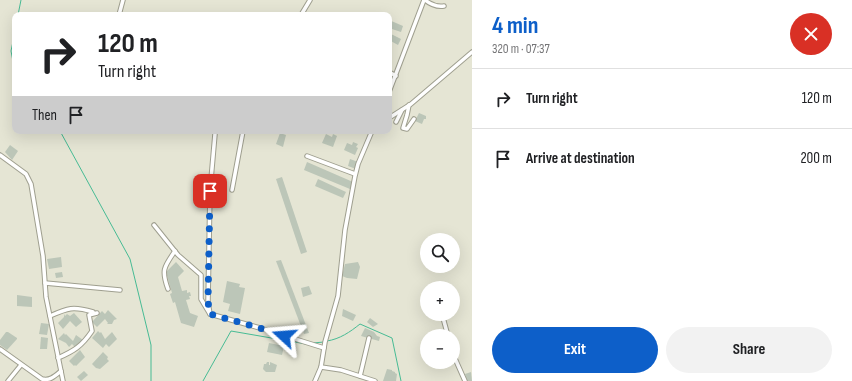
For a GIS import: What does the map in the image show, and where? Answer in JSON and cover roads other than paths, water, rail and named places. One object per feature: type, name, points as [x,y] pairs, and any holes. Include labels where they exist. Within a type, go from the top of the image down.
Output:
[{"type":"street","points":[[120,12],[124,0]]},
{"type":"street","points":[[303,12],[310,0]]},
{"type":"street","points":[[392,85],[425,0],[439,7],[444,6]]},
{"type":"street","points":[[392,116],[409,106],[472,52]]},
{"type":"street","points":[[392,74],[396,76]]},
{"type":"street","points":[[409,106],[403,128],[407,129],[414,119]]},
{"type":"street","points":[[396,122],[402,109]]},
{"type":"street","points":[[210,314],[208,302],[210,191],[216,134]]},
{"type":"street","points":[[232,190],[242,134]]},
{"type":"street","points":[[315,381],[321,367],[324,347],[338,296],[345,230],[355,174],[371,134]]},
{"type":"street","points":[[0,156],[26,174],[31,184],[42,256],[44,283],[63,381]]},
{"type":"street","points":[[307,156],[355,174]]},
{"type":"street","points":[[154,226],[175,251],[201,275],[200,296],[210,314],[324,347]]},
{"type":"street","points":[[168,289],[165,266],[175,251]]},
{"type":"street","points":[[44,283],[120,290]]},
{"type":"street","points":[[50,316],[68,309],[78,308],[93,312]]},
{"type":"street","points":[[58,358],[73,352],[79,347],[92,331],[89,315],[97,313]]},
{"type":"street","points":[[360,376],[369,338]]},
{"type":"street","points":[[0,349],[38,377],[46,380],[54,377],[61,371]]},
{"type":"street","points":[[8,381],[21,365]]},
{"type":"street","points":[[321,367],[340,370],[375,381]]},
{"type":"street","points":[[460,369],[465,381]]},
{"type":"waterway","points":[[19,12],[21,0]]},
{"type":"waterway","points":[[12,46],[12,56]]},
{"type":"waterway","points":[[62,134],[130,259],[151,345],[151,381]]},
{"type":"waterway","points":[[327,341],[345,335],[360,324],[392,338],[401,381]]},
{"type":"waterway","points":[[203,381],[231,331],[306,344]]},
{"type":"waterway","points":[[313,343],[324,342]]}]
